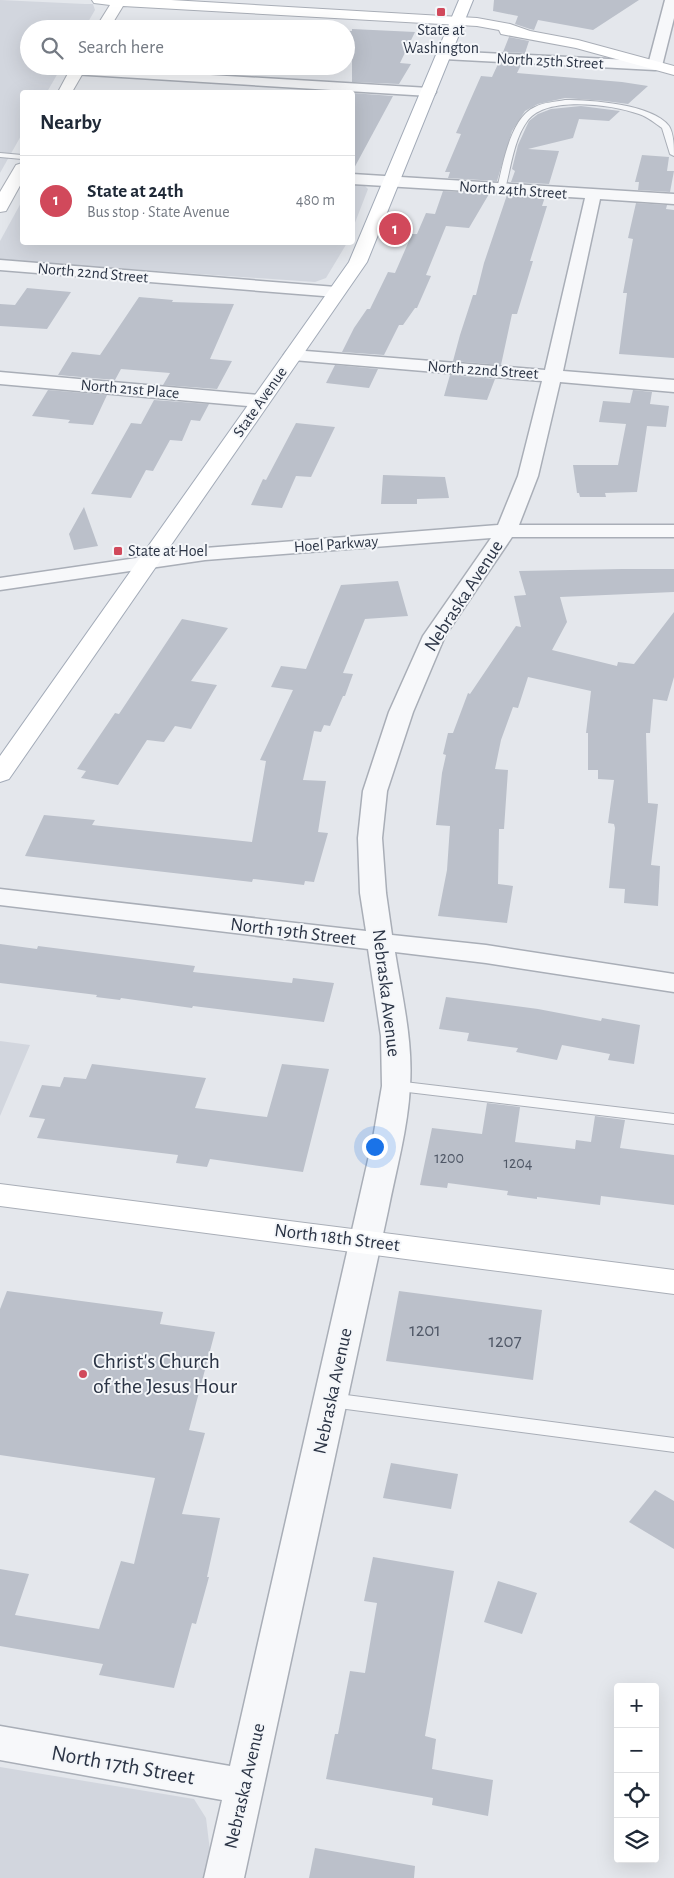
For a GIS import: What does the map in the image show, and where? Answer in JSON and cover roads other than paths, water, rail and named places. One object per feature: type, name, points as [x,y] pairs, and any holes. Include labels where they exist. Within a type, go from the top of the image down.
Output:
[{"type":"main road","points":[[99,0],[457,22],[475,27],[524,33],[578,44],[674,71]]},
{"type":"main road","points":[[107,20],[119,0]]},
{"type":"main road","name":"State Avenue","points":[[0,774],[358,262],[466,0]]},
{"type":"main road","points":[[66,90],[75,75]]},
{"type":"main road","points":[[0,207],[20,172]]},
{"type":"main road","name":"North 18th Street","points":[[0,1195],[674,1282]]},
{"type":"street","points":[[655,66],[672,0]]},
{"type":"street","name":"North 25th Street","points":[[444,55],[655,66]]},
{"type":"street","points":[[170,75],[429,92]]},
{"type":"street","name":"North 24th Street","points":[[355,179],[674,200]]},
{"type":"street","name":"Nebraska Avenue","points":[[224,1878],[366,1242],[388,1138],[396,1086],[395,1036],[373,893],[370,847],[375,791],[401,712],[434,636],[506,531],[528,476],[553,375],[593,196]]},
{"type":"street","name":"North 22nd Street","points":[[0,265],[336,292]]},
{"type":"street","name":"North 22nd Street","points":[[293,355],[674,386]]},
{"type":"street","name":"North 21st Place","points":[[0,378],[260,401]]},
{"type":"street","name":"Hoel Parkway","points":[[0,584],[198,555],[506,531],[674,531]]},
{"type":"street","name":"North 19th Street","points":[[0,897],[486,954],[674,983]]},
{"type":"street","name":"North 17th Street","points":[[0,1743],[245,1786]]},
{"type":"lane","points":[[501,189],[521,125],[528,114],[548,106],[573,102],[607,105],[643,113],[666,127],[674,154]]},
{"type":"lane","points":[[0,155],[20,156]]},
{"type":"lane","points":[[396,1086],[674,1119]]},
{"type":"lane","points":[[331,1400],[674,1445]]},
{"type":"place","name":"State at Washington","points":[[441,12]]},
{"type":"place","name":"State at 24th","points":[[395,229]]},
{"type":"place","name":"State at Hoel","points":[[118,551]]},
{"type":"place","name":"Christ's Church of the Jesus Hour","points":[[83,1374]]}]
